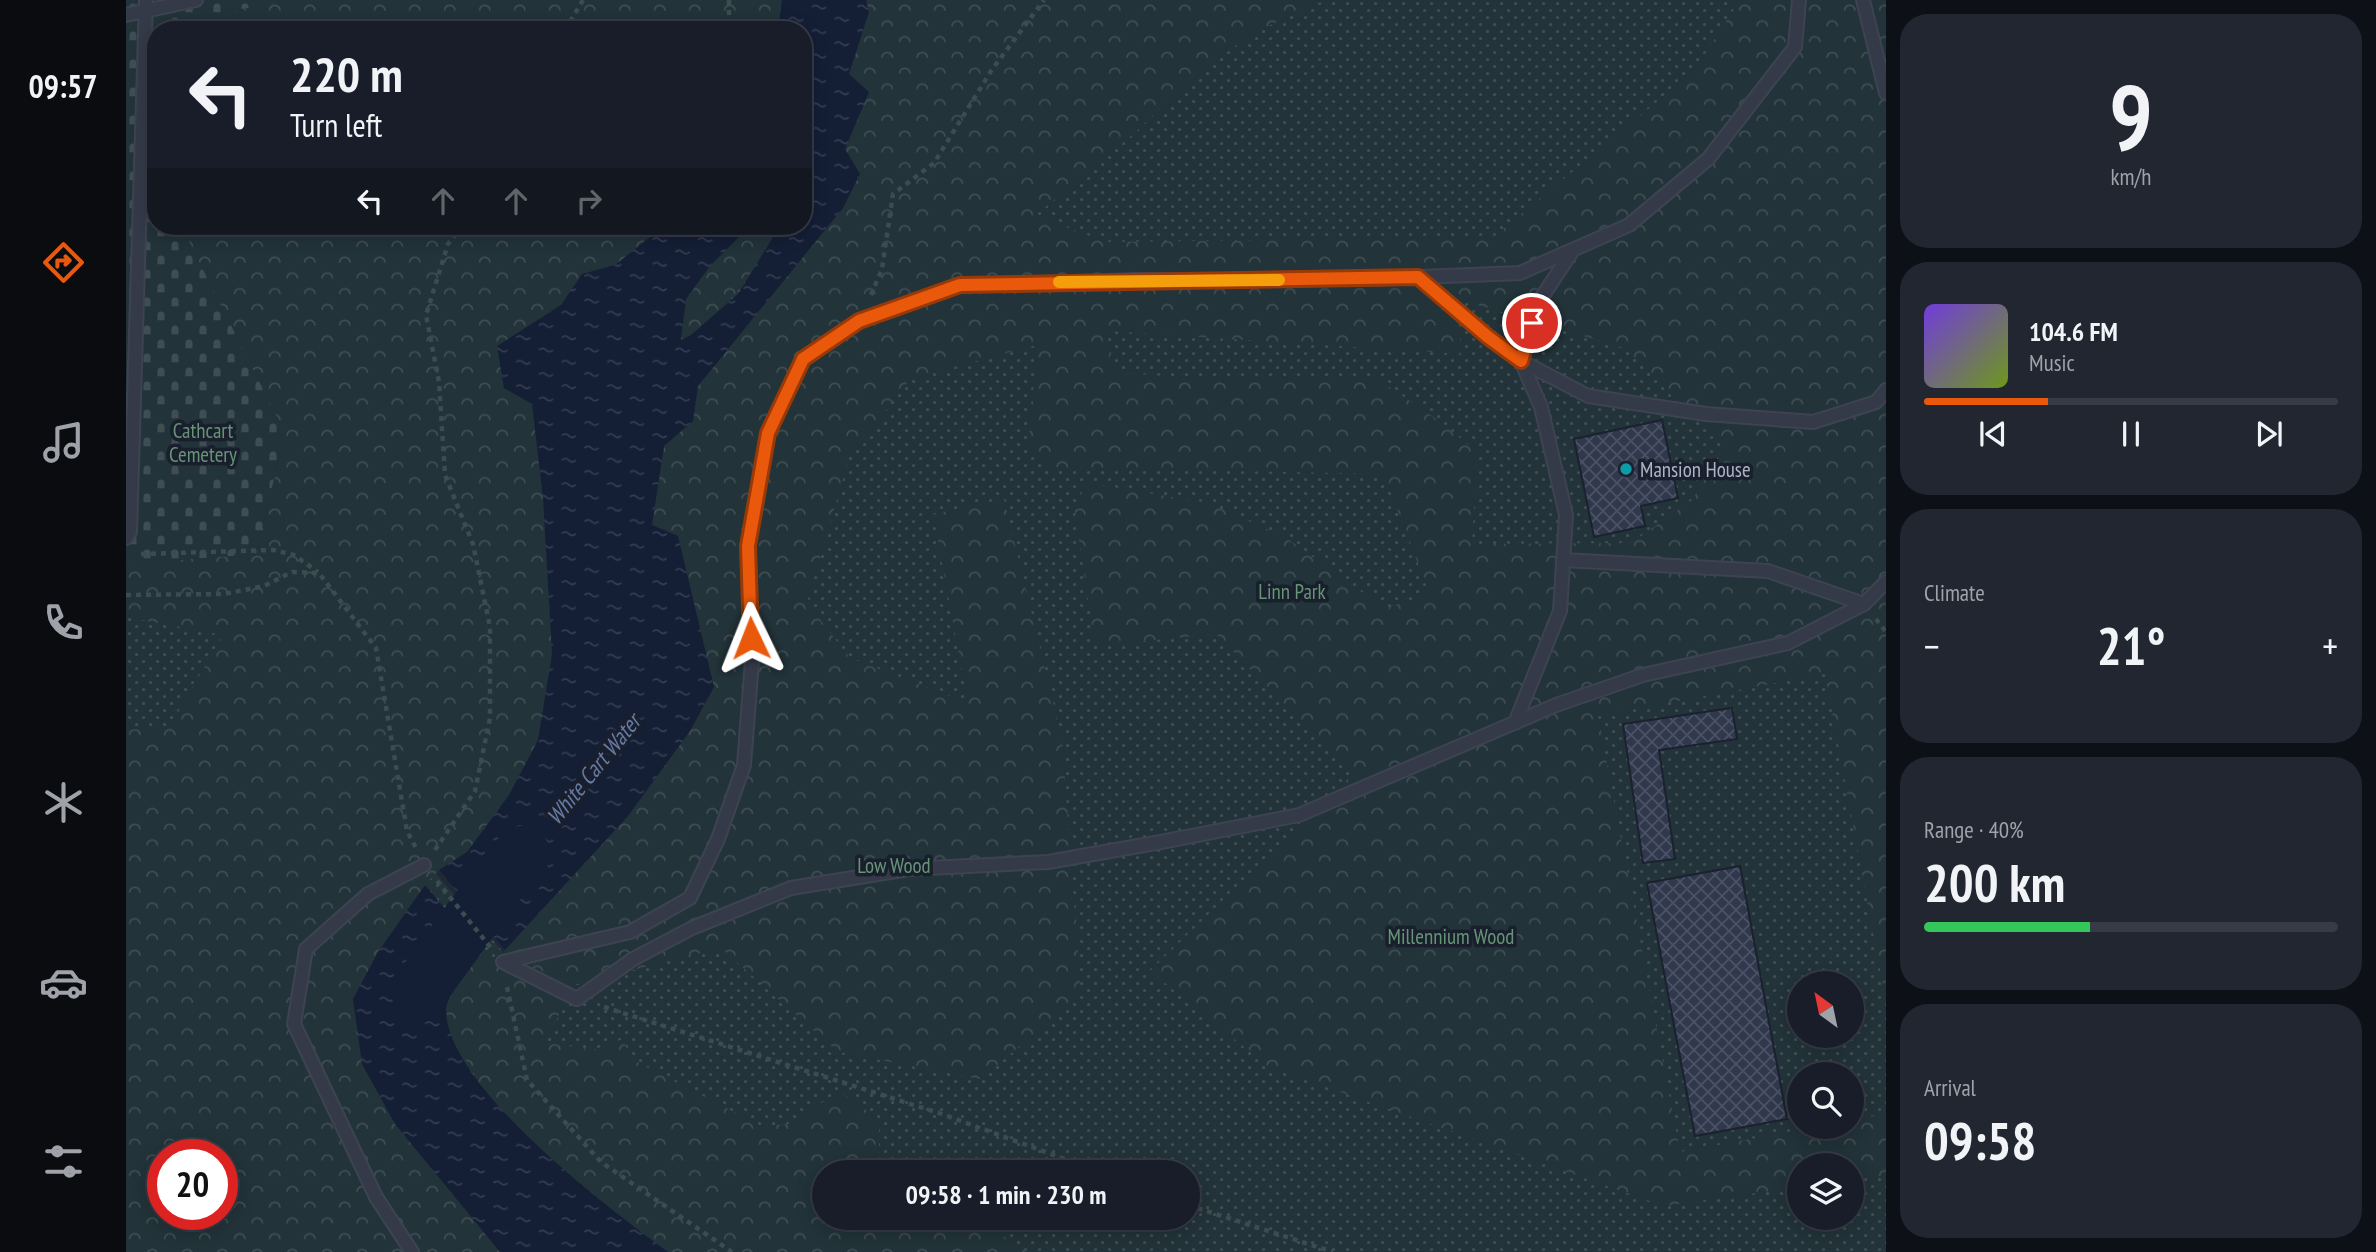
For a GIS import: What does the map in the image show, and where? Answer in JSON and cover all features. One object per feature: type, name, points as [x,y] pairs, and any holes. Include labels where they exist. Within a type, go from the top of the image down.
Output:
[{"type":"lane","points":[[126,15],[146,6],[196,0]]},
{"type":"lane","points":[[503,962],[630,932],[690,898],[718,839],[744,765],[752,661],[748,546],[768,433],[803,359],[859,321],[960,285],[1520,273],[1629,225],[1708,159],[1795,47],[1799,0]]},
{"type":"lane","points":[[1863,0],[1886,93]]},
{"type":"lane","points":[[126,538],[130,532],[146,6]]},
{"type":"lane","points":[[1515,723],[1560,611],[1566,515],[1541,407],[1521,361],[1538,303],[1573,249]]},
{"type":"lane","points":[[1418,277],[1488,337],[1521,361],[1588,396],[1706,414],[1813,422],[1881,404],[1886,390]]},
{"type":"lane","points":[[1563,560],[1768,571],[1864,604]]},
{"type":"lane","points":[[503,962],[577,999],[633,959],[692,928],[791,888],[909,869],[1048,862],[1299,815],[1556,705],[1643,675],[1788,643],[1864,604],[1886,582]]},
{"type":"lane","points":[[412,1252],[376,1197],[294,1024],[306,949],[368,894],[424,865]]},
{"type":"path","points":[[570,21],[583,0]]},
{"type":"path","points":[[729,0],[729,21]]},
{"type":"path","points":[[859,321],[882,268],[893,194],[934,163],[990,71],[1045,0]]},
{"type":"path","points":[[424,865],[475,791],[490,718],[490,627],[473,544],[445,475],[439,382],[426,315],[448,244],[455,235]]},
{"type":"path","points":[[133,555],[273,550],[294,555],[319,573],[376,648],[407,831],[424,865],[503,962],[527,1080],[601,1162],[732,1252]]},
{"type":"path","points":[[126,595],[223,594],[264,586],[292,572],[319,573]]},
{"type":"path","points":[[577,999],[939,1113],[1067,1160]]},
{"type":"path","points":[[1200,1209],[1333,1252]]},
{"type":"green space","name":"Cathcart Cemetery","points":[[126,0],[296,0],[170,21],[147,21],[147,235],[186,235],[285,433],[256,554],[126,564]]},
{"type":"green space","name":"Linn Park","points":[[296,0],[1886,0],[1886,1252],[126,1252],[126,564],[256,554],[285,434],[186,235],[812,235],[812,21],[207,21]]},
{"type":"green space","points":[[296,0],[782,0],[779,21],[169,21]]},
{"type":"green space","points":[[866,0],[1325,0],[1253,33],[1197,74],[1129,138],[1036,215],[1105,242],[1492,238],[1693,72],[1740,0],[1886,0],[1886,1002],[1825,674],[1598,716],[1680,1152],[1787,1132],[1787,1139],[1864,1139],[1864,1118],[1886,1114],[1886,1175],[1864,1178],[1864,1153],[1787,1153],[1787,1189],[1664,1206],[1269,1067],[1150,971],[1353,774],[1216,634],[1095,646],[1074,506],[1088,483],[1208,503],[1285,537],[1384,608],[1430,595],[1384,474],[1048,467],[1028,452],[1037,345],[910,379],[849,458],[807,603],[850,658],[968,703],[933,514],[1004,499],[1062,739],[1081,996],[980,1079],[838,1052],[721,948],[573,985],[546,1042],[593,1050],[623,1039],[631,1059],[761,1126],[791,1124],[839,1091],[879,1119],[881,1160],[812,1160],[812,1230],[993,1230],[1029,1252],[668,1252],[548,1157],[486,1093],[449,1034],[446,1005],[479,948],[492,962],[505,950],[628,816],[690,731],[651,525],[664,446],[693,421],[698,386],[843,208],[860,174],[845,149],[869,92],[849,74],[869,12]],"holes":[[[1458,299],[1624,348],[1727,444],[1692,500],[1631,543],[1472,544],[1477,452],[1442,423],[1375,377],[1203,379],[1112,372],[1107,331],[1461,354]]]},
{"type":"green space","points":[[186,235],[653,235],[615,266],[582,274],[561,305],[497,346],[504,387],[532,403],[543,498],[552,654],[538,740],[509,795],[467,852],[439,870],[425,885],[378,952],[395,1124],[500,1252],[126,1252],[126,730],[170,726],[223,635],[126,617],[126,564],[256,554],[285,434]]},
{"type":"green space","points":[[741,235],[774,235],[750,275],[726,305],[698,330],[681,340],[686,299],[710,266]]},
{"type":"water","points":[[782,0],[866,0],[869,12],[849,74],[869,92],[845,149],[860,174],[843,208],[698,386],[693,421],[664,446],[652,525],[678,536],[714,687],[690,731],[628,816],[505,950],[439,870],[467,852],[509,795],[538,740],[552,654],[543,498],[532,404],[504,388],[497,346],[561,305],[582,274],[615,265],[652,235],[741,235],[710,266],[686,299],[681,340],[691,335],[738,294],[774,235],[812,235],[812,21],[779,21]]},
{"type":"water","points":[[425,885],[479,948],[446,1009],[453,1039],[472,1073],[500,1108],[534,1143],[608,1207],[668,1252],[500,1252],[395,1124],[362,1064],[353,999],[378,952]]},
{"type":"pier","points":[[439,870],[505,950],[503,952],[436,873]]},
{"type":"building","name":"Mansion House","points":[[1662,420],[1678,498],[1641,506],[1645,526],[1594,537],[1574,439]]},
{"type":"building","points":[[1732,708],[1737,739],[1659,750],[1675,859],[1643,863],[1623,724]]},
{"type":"building","points":[[1740,866],[1787,1119],[1695,1136],[1647,883]]},
{"type":"waterway","name":"White Cart Water","points":[[419,991],[499,881],[522,854]]},
{"type":"slow traffic","points":[[1059,282],[1279,280]]},
{"type":"place","name":"Mansion House","points":[[1626,469]]},
{"type":"route","points":[[751,638],[748,546],[768,433],[803,359],[859,321],[960,285],[1418,277],[1488,337],[1521,361],[1532,323]]},
{"type":"park label","name":"Low Wood","points":[[894,865]]},
{"type":"park label","name":"Millennium Wood","points":[[1451,936]]}]
